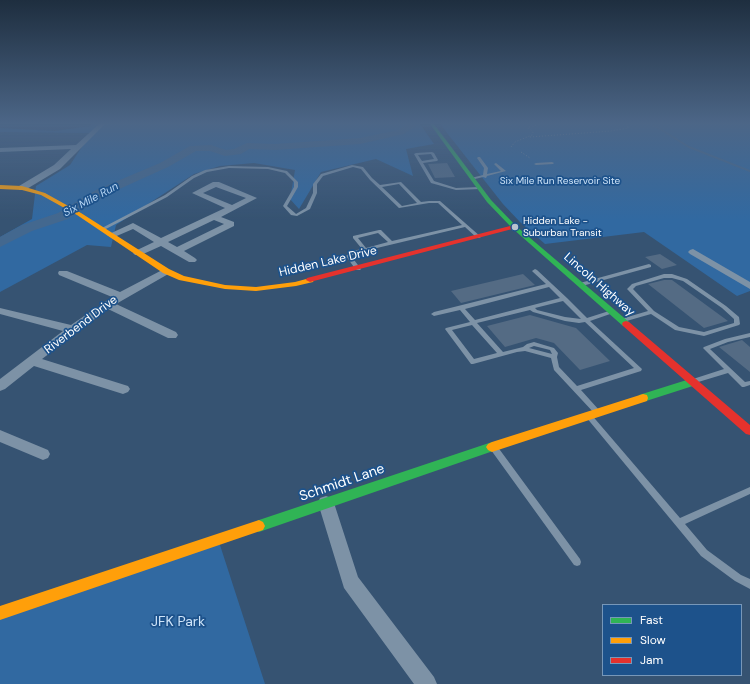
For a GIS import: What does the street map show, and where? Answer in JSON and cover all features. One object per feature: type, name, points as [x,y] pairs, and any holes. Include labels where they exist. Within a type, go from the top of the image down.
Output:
[{"type":"street","points":[[22,188],[58,168],[70,156]]},
{"type":"street","name":"Lincoln Highway","points":[[456,156],[489,201],[514,227],[750,431]]},
{"type":"street","points":[[138,253],[253,198],[216,184],[196,193],[232,208]]},
{"type":"street","name":"Hidden Lake Drive","points":[[0,187],[22,188],[43,194],[79,214],[166,271],[182,278],[225,287],[256,289],[296,284],[514,227]]},
{"type":"street","points":[[177,251],[231,224],[214,217]]},
{"type":"street","points":[[112,235],[133,226],[192,260]]},
{"type":"street","points":[[693,252],[750,286]]},
{"type":"street","name":"Riverbend Drive","points":[[0,386],[34,361],[72,329],[107,304],[166,271]]},
{"type":"street","points":[[63,272],[120,296]]},
{"type":"street","points":[[107,304],[172,335]]},
{"type":"street","points":[[0,311],[72,329]]},
{"type":"street","points":[[34,361],[123,389]]},
{"type":"street","name":"Schmidt Lane","points":[[0,613],[593,413],[693,382]]},
{"type":"street","points":[[0,436],[43,454]]},
{"type":"street","points":[[326,503],[350,582],[427,684]]},
{"type":"lane","points":[[417,156],[432,182],[456,189],[479,188]]},
{"type":"lane","points":[[421,162],[436,160],[434,156]]},
{"type":"lane","points":[[478,158],[486,168],[485,176]]},
{"type":"lane","points":[[536,164],[552,163]]},
{"type":"lane","points":[[472,178],[504,171],[496,164]]},
{"type":"lane","points":[[102,229],[166,196],[185,181],[206,171],[229,167],[268,168],[286,172],[296,182],[296,187],[285,206],[293,214],[297,215],[308,209],[315,193],[315,184],[322,175],[353,166],[362,168],[401,208],[429,202],[439,202],[479,237]]},
{"type":"lane","points":[[380,186],[400,183],[421,204]]},
{"type":"lane","points":[[358,269],[348,256],[354,252],[466,225]]},
{"type":"lane","points":[[365,249],[355,237],[379,231],[391,243]]},
{"type":"lane","points":[[580,284],[649,266]]},
{"type":"lane","points":[[535,271],[639,369],[576,389]]},
{"type":"lane","points":[[664,276],[678,277],[733,314],[737,318],[737,324],[704,334],[677,329],[652,312],[630,289],[634,285],[664,276]]},
{"type":"lane","points":[[434,314],[550,285]]},
{"type":"lane","points":[[565,299],[448,329],[473,362],[500,354],[525,349],[529,345],[534,344],[552,349],[555,353],[554,357],[556,368],[576,389],[593,413],[704,553],[738,578],[750,584]]},
{"type":"lane","points":[[461,308],[500,354]]},
{"type":"lane","points":[[531,308],[535,311],[579,321],[611,312]]},
{"type":"lane","points":[[622,321],[652,312]]},
{"type":"lane","points":[[747,384],[728,370],[706,348],[727,340],[750,335]]},
{"type":"lane","points":[[693,382],[728,370]]},
{"type":"lane","points":[[493,447],[578,562]]},
{"type":"lane","points":[[679,523],[750,490]]},
{"type":"green space","points":[[76,156],[408,156],[413,176],[376,159],[321,172],[299,209],[290,199],[295,170],[254,163],[220,166],[194,174],[116,225],[111,247],[87,245],[0,292],[0,237],[32,219],[36,186],[70,165]]},
{"type":"green space","name":"Six Mile Run Reservoir Site","points":[[465,156],[750,156],[750,291],[737,296],[644,232],[545,244],[520,222],[503,204]]},
{"type":"green space","name":"JFK Park","points":[[219,542],[265,684],[0,684],[0,616]]},
{"type":"building","points":[[447,163],[455,177],[435,178],[428,164]]},
{"type":"building","points":[[660,254],[677,265],[662,269],[645,257]]},
{"type":"building","points":[[523,274],[535,285],[461,303],[451,291]]},
{"type":"building","points":[[664,280],[672,280],[728,321],[704,328],[648,284]]},
{"type":"building","points":[[530,315],[576,328],[610,361],[580,370],[554,343],[536,338],[505,347],[487,326]]},
{"type":"building","points":[[742,340],[750,347],[750,372],[719,347]]},
{"type":"waterway","name":"Six Mile Run","points":[[0,243],[27,228],[63,216],[100,193],[164,165],[180,156]]},
{"type":"waterway","points":[[712,156],[750,171]]},
{"type":"traffic: fast","points":[[456,156],[489,201],[514,227],[626,324]]},
{"type":"traffic: fast","points":[[643,398],[693,382]]},
{"type":"traffic: fast","points":[[259,526],[492,447]]},
{"type":"traffic: slow","points":[[0,187],[22,188],[43,194],[79,214],[166,271],[182,278],[225,287],[256,289],[296,284],[310,280]]},
{"type":"traffic: slow","points":[[492,447],[643,398]]},
{"type":"traffic: slow","points":[[0,613],[259,526]]},
{"type":"traffic: jam","points":[[310,280],[514,227]]},
{"type":"traffic: jam","points":[[626,324],[750,431]]},
{"type":"place","name":"Hidden Lake - Suburban Transit","points":[[515,227]]}]
